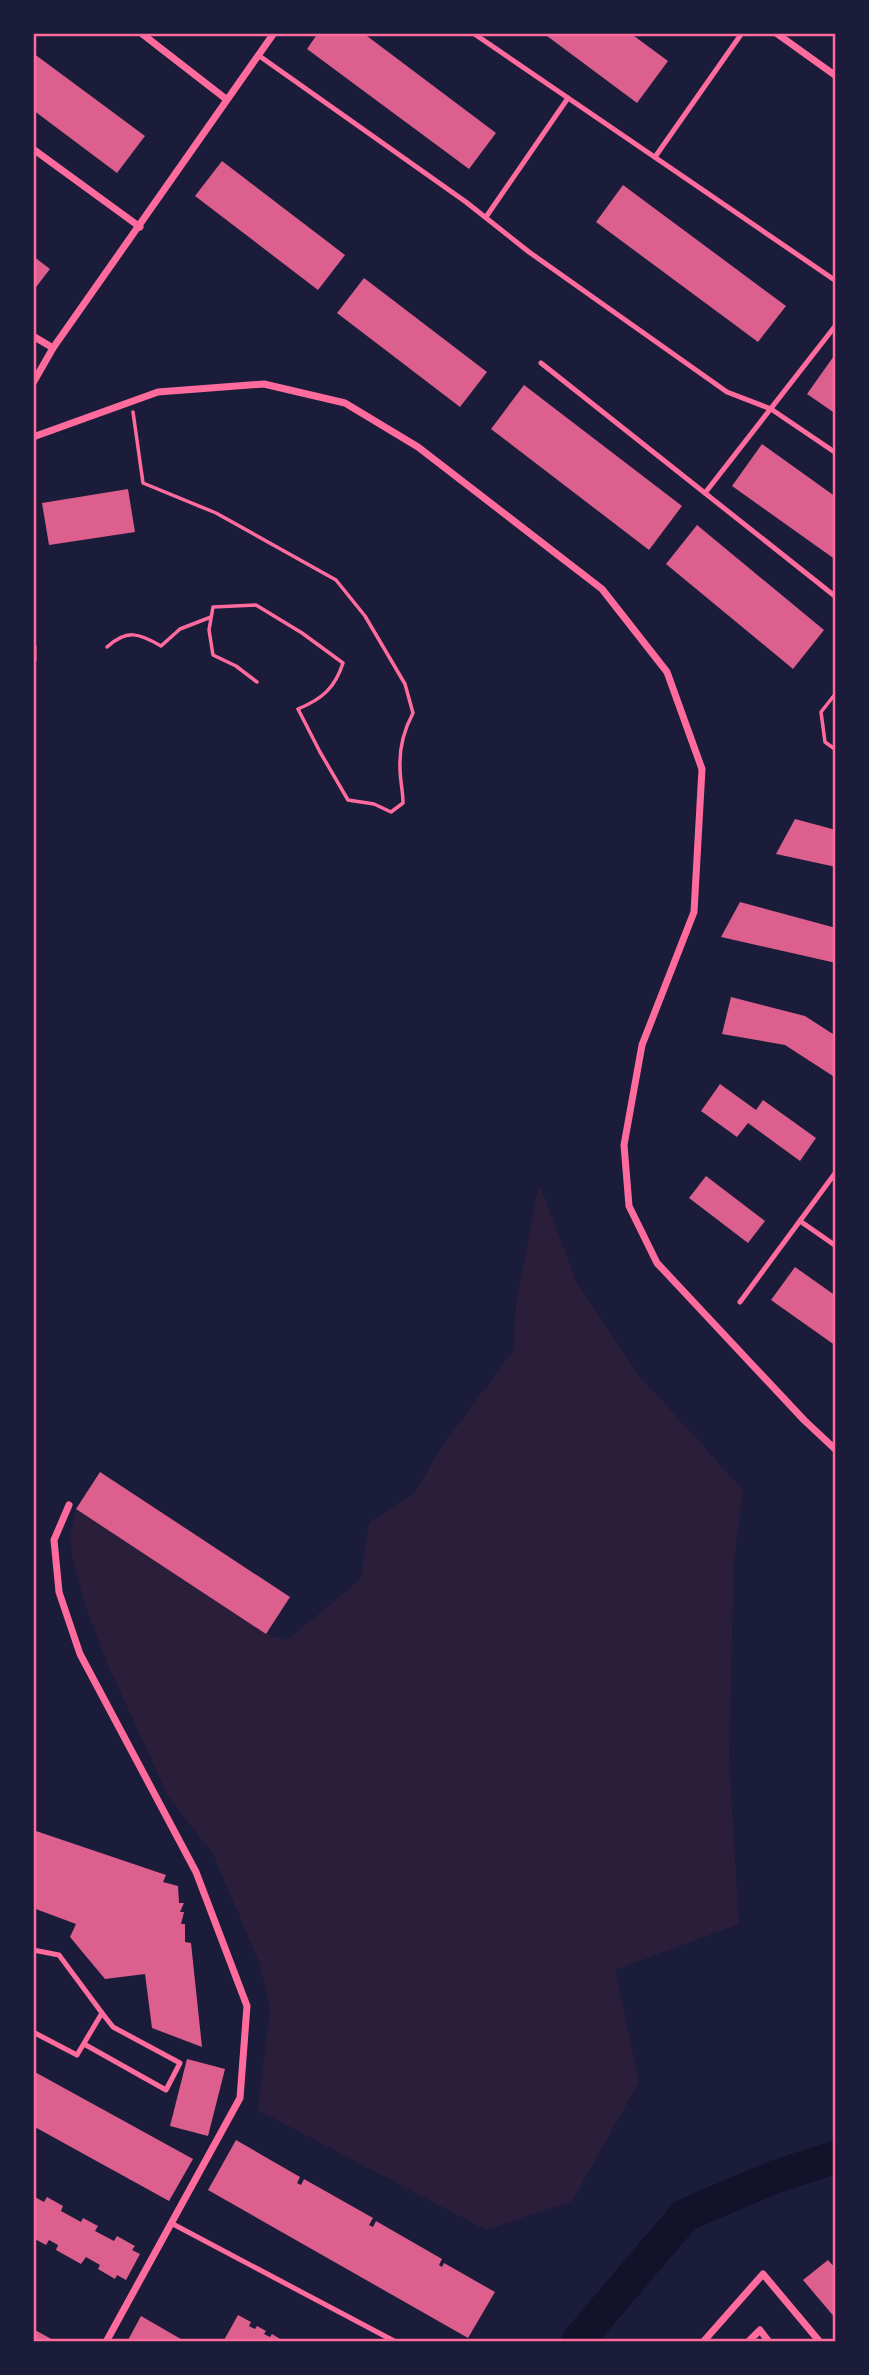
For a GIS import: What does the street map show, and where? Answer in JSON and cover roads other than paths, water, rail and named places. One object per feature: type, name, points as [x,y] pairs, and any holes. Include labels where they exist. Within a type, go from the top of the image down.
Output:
[{"type":"street","points":[[141,33],[226,99]]},
{"type":"street","points":[[33,383],[53,348],[274,33]]},
{"type":"street","points":[[776,33],[836,76]]},
{"type":"street","points":[[33,149],[140,227]]},
{"type":"street","points":[[33,336],[53,348]]},
{"type":"street","points":[[33,438],[158,392],[264,384],[345,403],[418,447],[602,589],[667,672],[702,769],[694,912],[642,1045],[624,1145],[629,1206],[657,1264],[804,1420],[836,1450]]},
{"type":"street","points":[[33,647],[33,660]]},
{"type":"street","points":[[69,1505],[54,1540],[59,1592],[80,1654],[196,1872],[247,2006],[240,2098],[106,2342]]},
{"type":"street","points":[[703,2342],[763,2274],[820,2342]]},
{"type":"street","points":[[748,2342],[760,2330],[769,2342]]},
{"type":"lane","points":[[473,33],[836,281]]},
{"type":"lane","points":[[655,157],[742,33]]},
{"type":"lane","points":[[258,55],[727,392],[771,409],[836,453]]},
{"type":"lane","points":[[486,217],[568,98]]},
{"type":"lane","points":[[705,493],[836,325]]},
{"type":"lane","points":[[541,363],[836,597]]},
{"type":"lane","points":[[740,1302],[836,1172]]},
{"type":"lane","points":[[800,1221],[836,1247]]},
{"type":"lane","points":[[33,1950],[60,1955],[113,2026],[180,2063],[166,2090],[84,2044]]},
{"type":"lane","points":[[33,2032],[77,2055],[102,2012]]},
{"type":"lane","points":[[171,2223],[396,2342]]},
{"type":"waterway","points":[[577,2342],[685,2215],[777,2176],[836,2157]]}]
